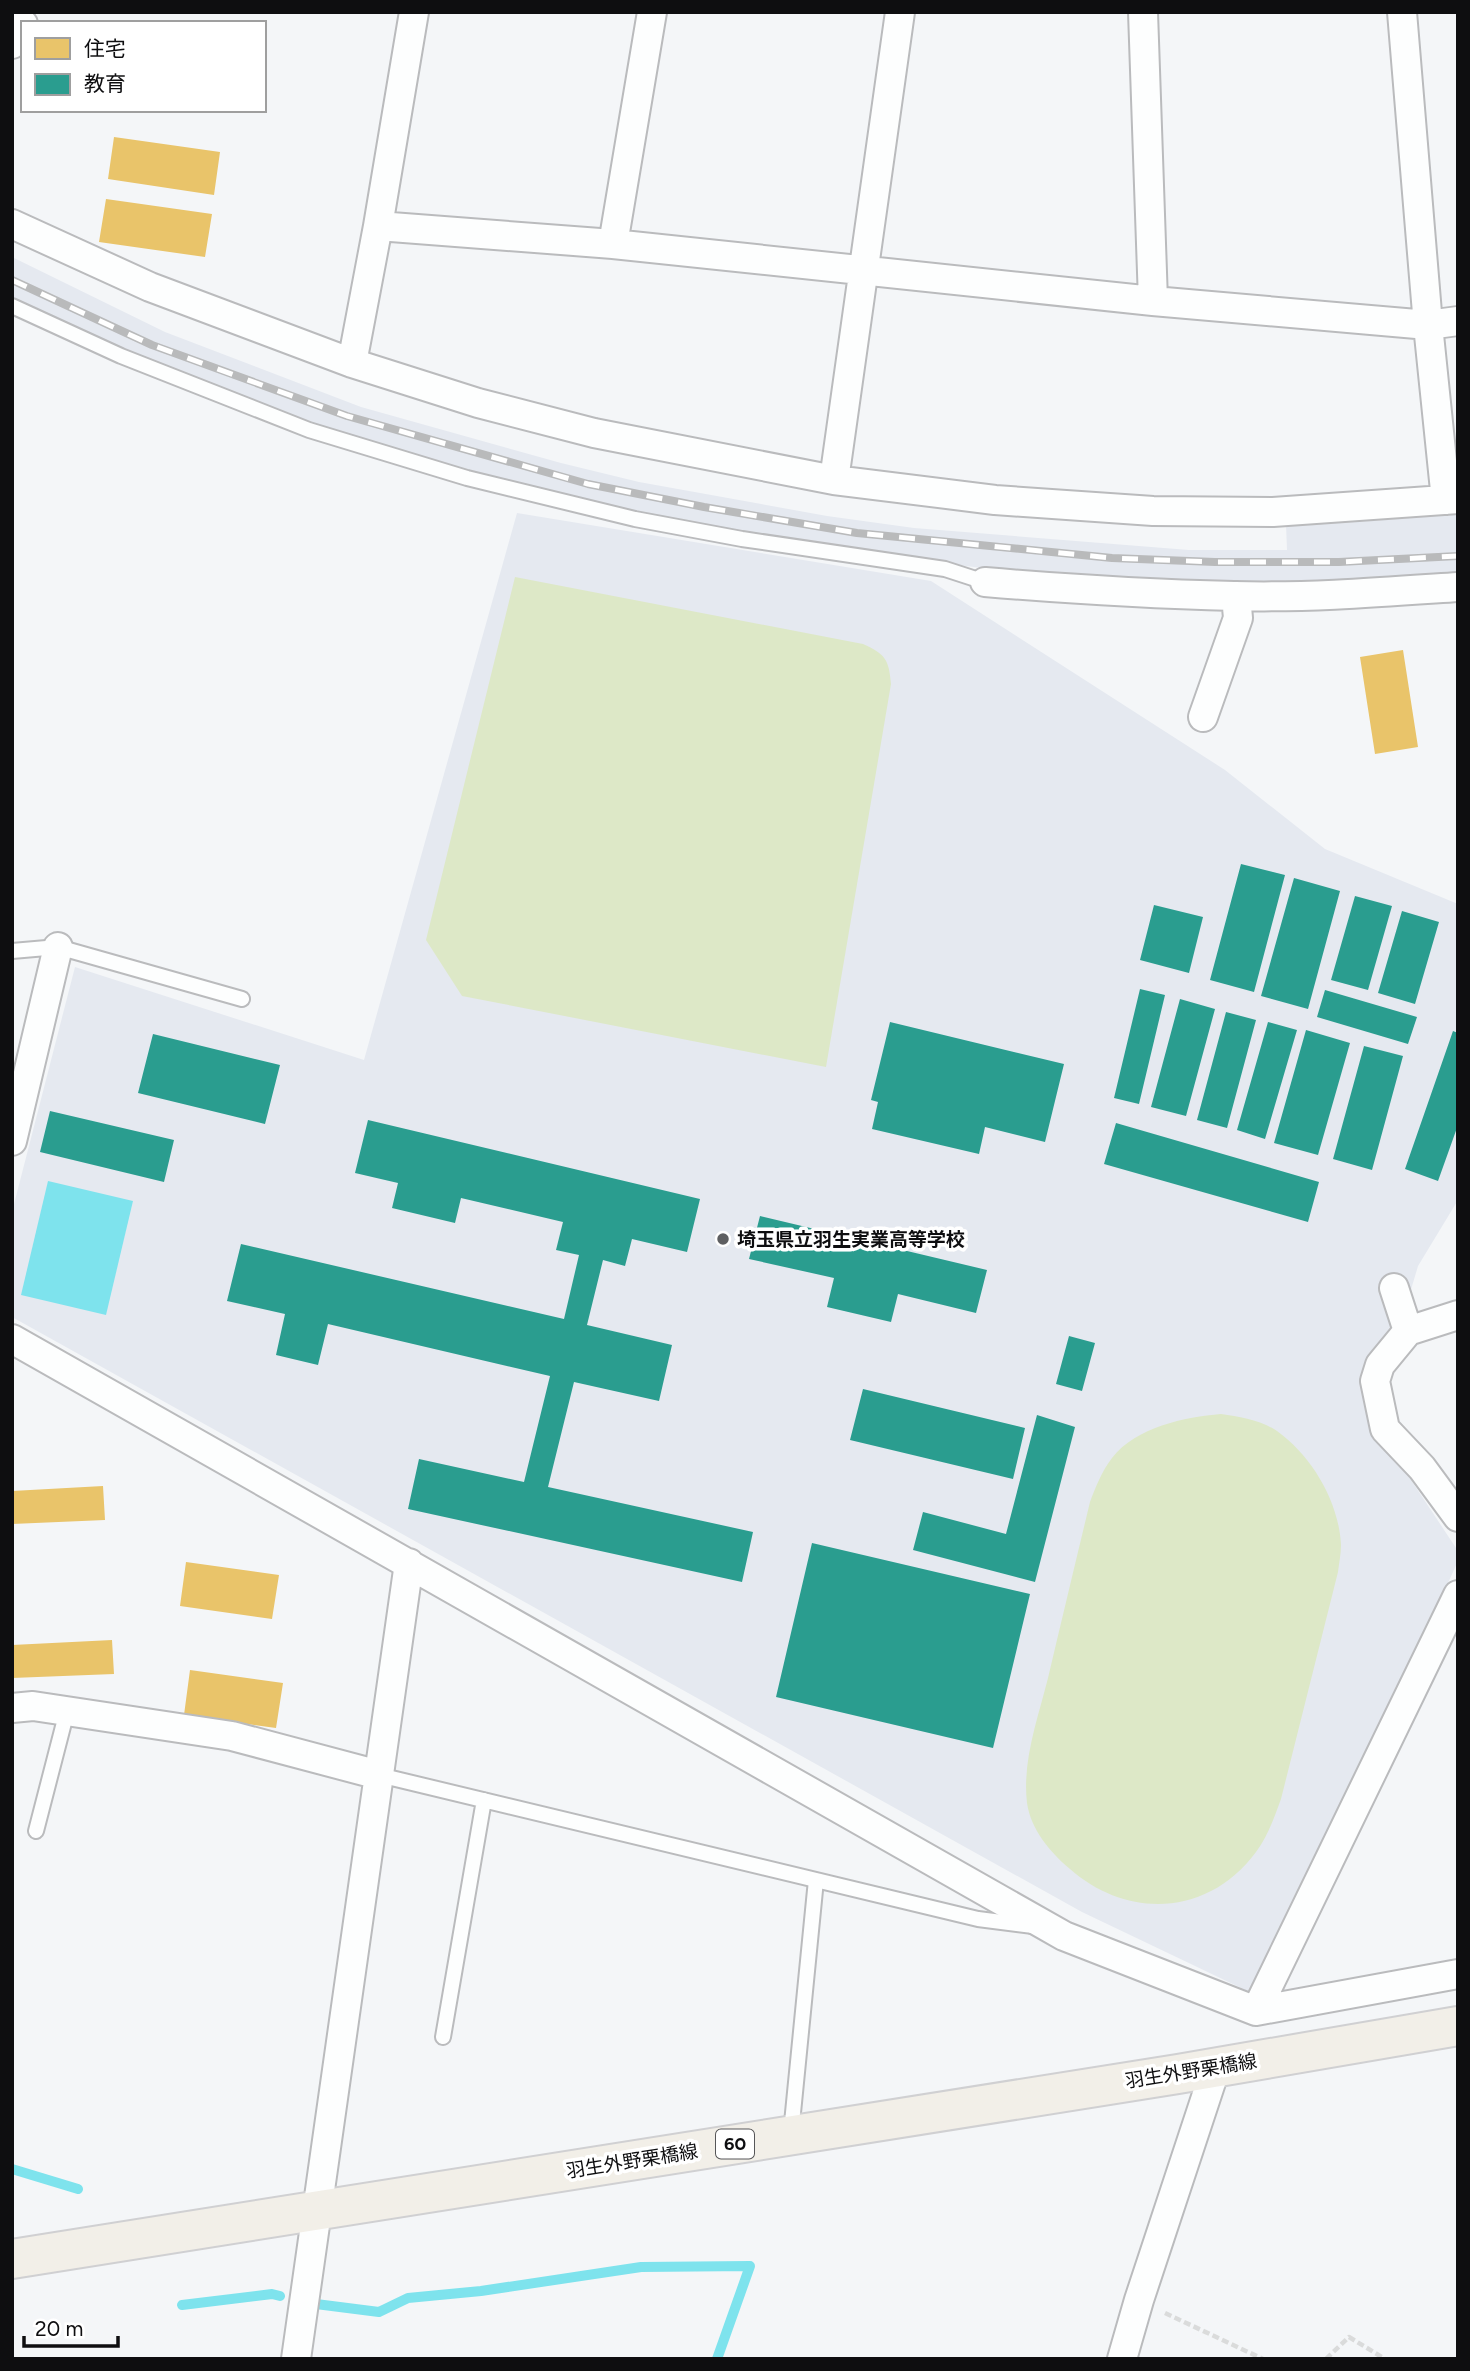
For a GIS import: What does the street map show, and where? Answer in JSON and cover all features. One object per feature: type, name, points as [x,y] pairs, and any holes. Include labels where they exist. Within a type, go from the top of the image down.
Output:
[{"type":"main road","name":"羽生外野栗橋線","points":[[12,2259],[1458,2026]]},
{"type":"street","points":[[352,363],[379,226],[414,12]]},
{"type":"street","points":[[613,244],[652,12]]},
{"type":"street","points":[[834,480],[900,12]]},
{"type":"street","points":[[1143,12],[1153,301]]},
{"type":"street","points":[[12,224],[150,287],[352,363],[478,404],[594,433],[834,480],[995,500],[1153,512],[1273,512],[1452,500],[1428,325],[1402,12]]},
{"type":"street","points":[[12,44],[21,28]]},
{"type":"street","points":[[379,226],[613,244],[1153,301],[1428,325],[1458,321]]},
{"type":"street","points":[[985,582],[1063,589],[1236,596],[1350,594],[1458,586]]},
{"type":"street","points":[[1203,717],[1238,618],[1236,596]]},
{"type":"street","points":[[12,1141],[58,947]]},
{"type":"street","points":[[1394,1287],[1408,1331]]},
{"type":"street","points":[[1458,1315],[1408,1331],[1380,1365],[1375,1381],[1385,1429],[1422,1468],[1458,1517]]},
{"type":"street","points":[[12,1339],[1064,1936],[1256,2011],[1458,1974]]},
{"type":"street","points":[[296,2359],[409,1563]]},
{"type":"street","points":[[1256,2011],[1458,1595]]},
{"type":"street","points":[[12,1709],[33,1706],[232,1736],[379,1775]]},
{"type":"street","points":[[1122,2359],[1216,2067]]},
{"type":"lane","points":[[12,306],[121,356],[309,430],[467,478],[635,519],[742,539],[945,569],[985,582]]},
{"type":"lane","points":[[12,951],[58,947],[242,999]]},
{"type":"lane","points":[[36,1830],[66,1711]]},
{"type":"lane","points":[[379,1775],[978,1919],[1048,1928]]},
{"type":"lane","points":[[443,2037],[484,1800]]},
{"type":"lane","points":[[790,2135],[816,1880]]},
{"type":"path","points":[[1139,2300],[1263,2359]]},
{"type":"path","points":[[1326,2359],[1349,2337],[1385,2359]]},
{"type":"shaded area","points":[[12,257],[165,332],[361,407],[639,482],[827,516],[914,528],[1189,550],[1287,550],[1286,524],[1458,514],[1458,573],[1296,583],[1160,581],[1021,573],[878,555],[622,512],[414,458],[349,437],[171,371],[12,300]]},
{"type":"shaded area","name":"埼玉県立羽生実業高等学校","points":[[517,513],[931,581],[1225,770],[1325,849],[1458,904],[1458,1200],[1418,1266],[1372,1421],[1458,1551],[1458,1561],[1260,1997],[1082,1912],[12,1317],[12,1212],[75,967],[364,1060]]},
{"type":"green space","points":[[515,577],[863,644],[884,658],[891,684],[826,1067],[462,996],[426,940]]},
{"type":"green space","points":[[1221,1414],[1250,1419],[1271,1427],[1290,1441],[1312,1467],[1329,1497],[1339,1529],[1341,1545],[1338,1572],[1281,1799],[1264,1840],[1237,1873],[1215,1889],[1192,1899],[1167,1904],[1142,1903],[1117,1897],[1093,1886],[1070,1869],[1042,1840],[1027,1803],[1029,1756],[1090,1502],[1105,1468],[1122,1447],[1148,1431],[1177,1421]]},
{"type":"water","points":[[48,1181],[133,1201],[106,1315],[21,1295]]},
{"type":"building: 住宅","points":[[114,137],[220,152],[214,195],[108,179]]},
{"type":"building: 住宅","points":[[106,199],[212,214],[205,257],[99,242]]},
{"type":"building: 住宅","points":[[1403,650],[1418,747],[1375,754],[1360,657]]},
{"type":"building: 住宅","points":[[103,1486],[105,1520],[12,1524],[12,1491]]},
{"type":"building: 住宅","points":[[186,1562],[279,1575],[272,1619],[180,1606]]},
{"type":"building: 住宅","points":[[112,1640],[114,1674],[12,1678],[12,1645]]},
{"type":"building: 住宅","points":[[190,1670],[283,1683],[276,1728],[184,1715]]},
{"type":"building: 教育","points":[[1241,864],[1285,875],[1254,992],[1210,980]]},
{"type":"building: 教育","points":[[1294,878],[1340,891],[1308,1009],[1261,996]]},
{"type":"building: 教育","points":[[1355,896],[1392,906],[1368,990],[1331,980]]},
{"type":"building: 教育","points":[[1154,905],[1203,917],[1189,973],[1140,960]]},
{"type":"building: 教育","points":[[1402,911],[1439,922],[1415,1004],[1378,993]]},
{"type":"building: 教育","points":[[1140,989],[1165,995],[1139,1104],[1114,1098]]},
{"type":"building: 教育","points":[[1325,990],[1417,1017],[1408,1044],[1317,1017]]},
{"type":"building: 教育","points":[[1180,999],[1215,1009],[1186,1116],[1151,1107]]},
{"type":"building: 教育","points":[[1226,1012],[1256,1020],[1227,1128],[1197,1120]]},
{"type":"building: 教育","points":[[890,1022],[1064,1064],[1045,1142],[985,1127],[979,1154],[872,1129],[878,1102],[871,1100]]},
{"type":"building: 教育","points":[[1268,1022],[1297,1030],[1265,1139],[1237,1130]]},
{"type":"building: 教育","points":[[1306,1030],[1350,1043],[1318,1155],[1274,1143]]},
{"type":"building: 教育","points":[[1453,1031],[1458,1033],[1458,1125],[1438,1181],[1405,1169]]},
{"type":"building: 教育","points":[[153,1034],[280,1065],[265,1124],[138,1093]]},
{"type":"building: 教育","points":[[1364,1046],[1403,1056],[1372,1170],[1333,1159]]},
{"type":"building: 教育","points":[[50,1111],[174,1140],[164,1182],[40,1152]]},
{"type":"building: 教育","points":[[368,1120],[700,1199],[687,1252],[632,1239],[625,1266],[603,1260],[587,1325],[672,1345],[659,1401],[574,1382],[548,1487],[753,1532],[742,1582],[408,1509],[419,1459],[524,1482],[550,1376],[328,1324],[318,1365],[276,1355],[285,1314],[227,1301],[241,1244],[564,1319],[579,1255],[556,1250],[563,1222],[461,1198],[455,1223],[392,1208],[398,1183],[355,1173]]},
{"type":"building: 教育","points":[[1116,1123],[1319,1182],[1308,1222],[1104,1164]]},
{"type":"building: 教育","points":[[760,1216],[987,1270],[976,1313],[898,1294],[891,1322],[827,1307],[834,1278],[749,1259]]},
{"type":"building: 教育","points":[[1069,1336],[1095,1343],[1082,1391],[1056,1384]]},
{"type":"building: 教育","points":[[863,1389],[1025,1428],[1013,1479],[850,1440]]},
{"type":"building: 教育","points":[[1037,1415],[1075,1427],[1035,1582],[913,1550],[923,1512],[1006,1534]]},
{"type":"building: 教育","points":[[812,1543],[1030,1594],[993,1748],[776,1697]]},
{"type":"waterway","points":[[12,2169],[78,2189]]},
{"type":"waterway","points":[[316,2304],[379,2312],[408,2298],[481,2291],[641,2267],[750,2266],[717,2359]]},
{"type":"waterway","points":[[182,2305],[272,2294],[280,2296]]},
{"type":"railway","points":[[12,280],[152,345],[347,416],[588,484],[704,507],[857,533],[1112,558],[1215,562],[1339,562],[1458,556]]},
{"type":"place","name":"埼玉県立羽生実業高等学校","points":[[723,1239]]}]
